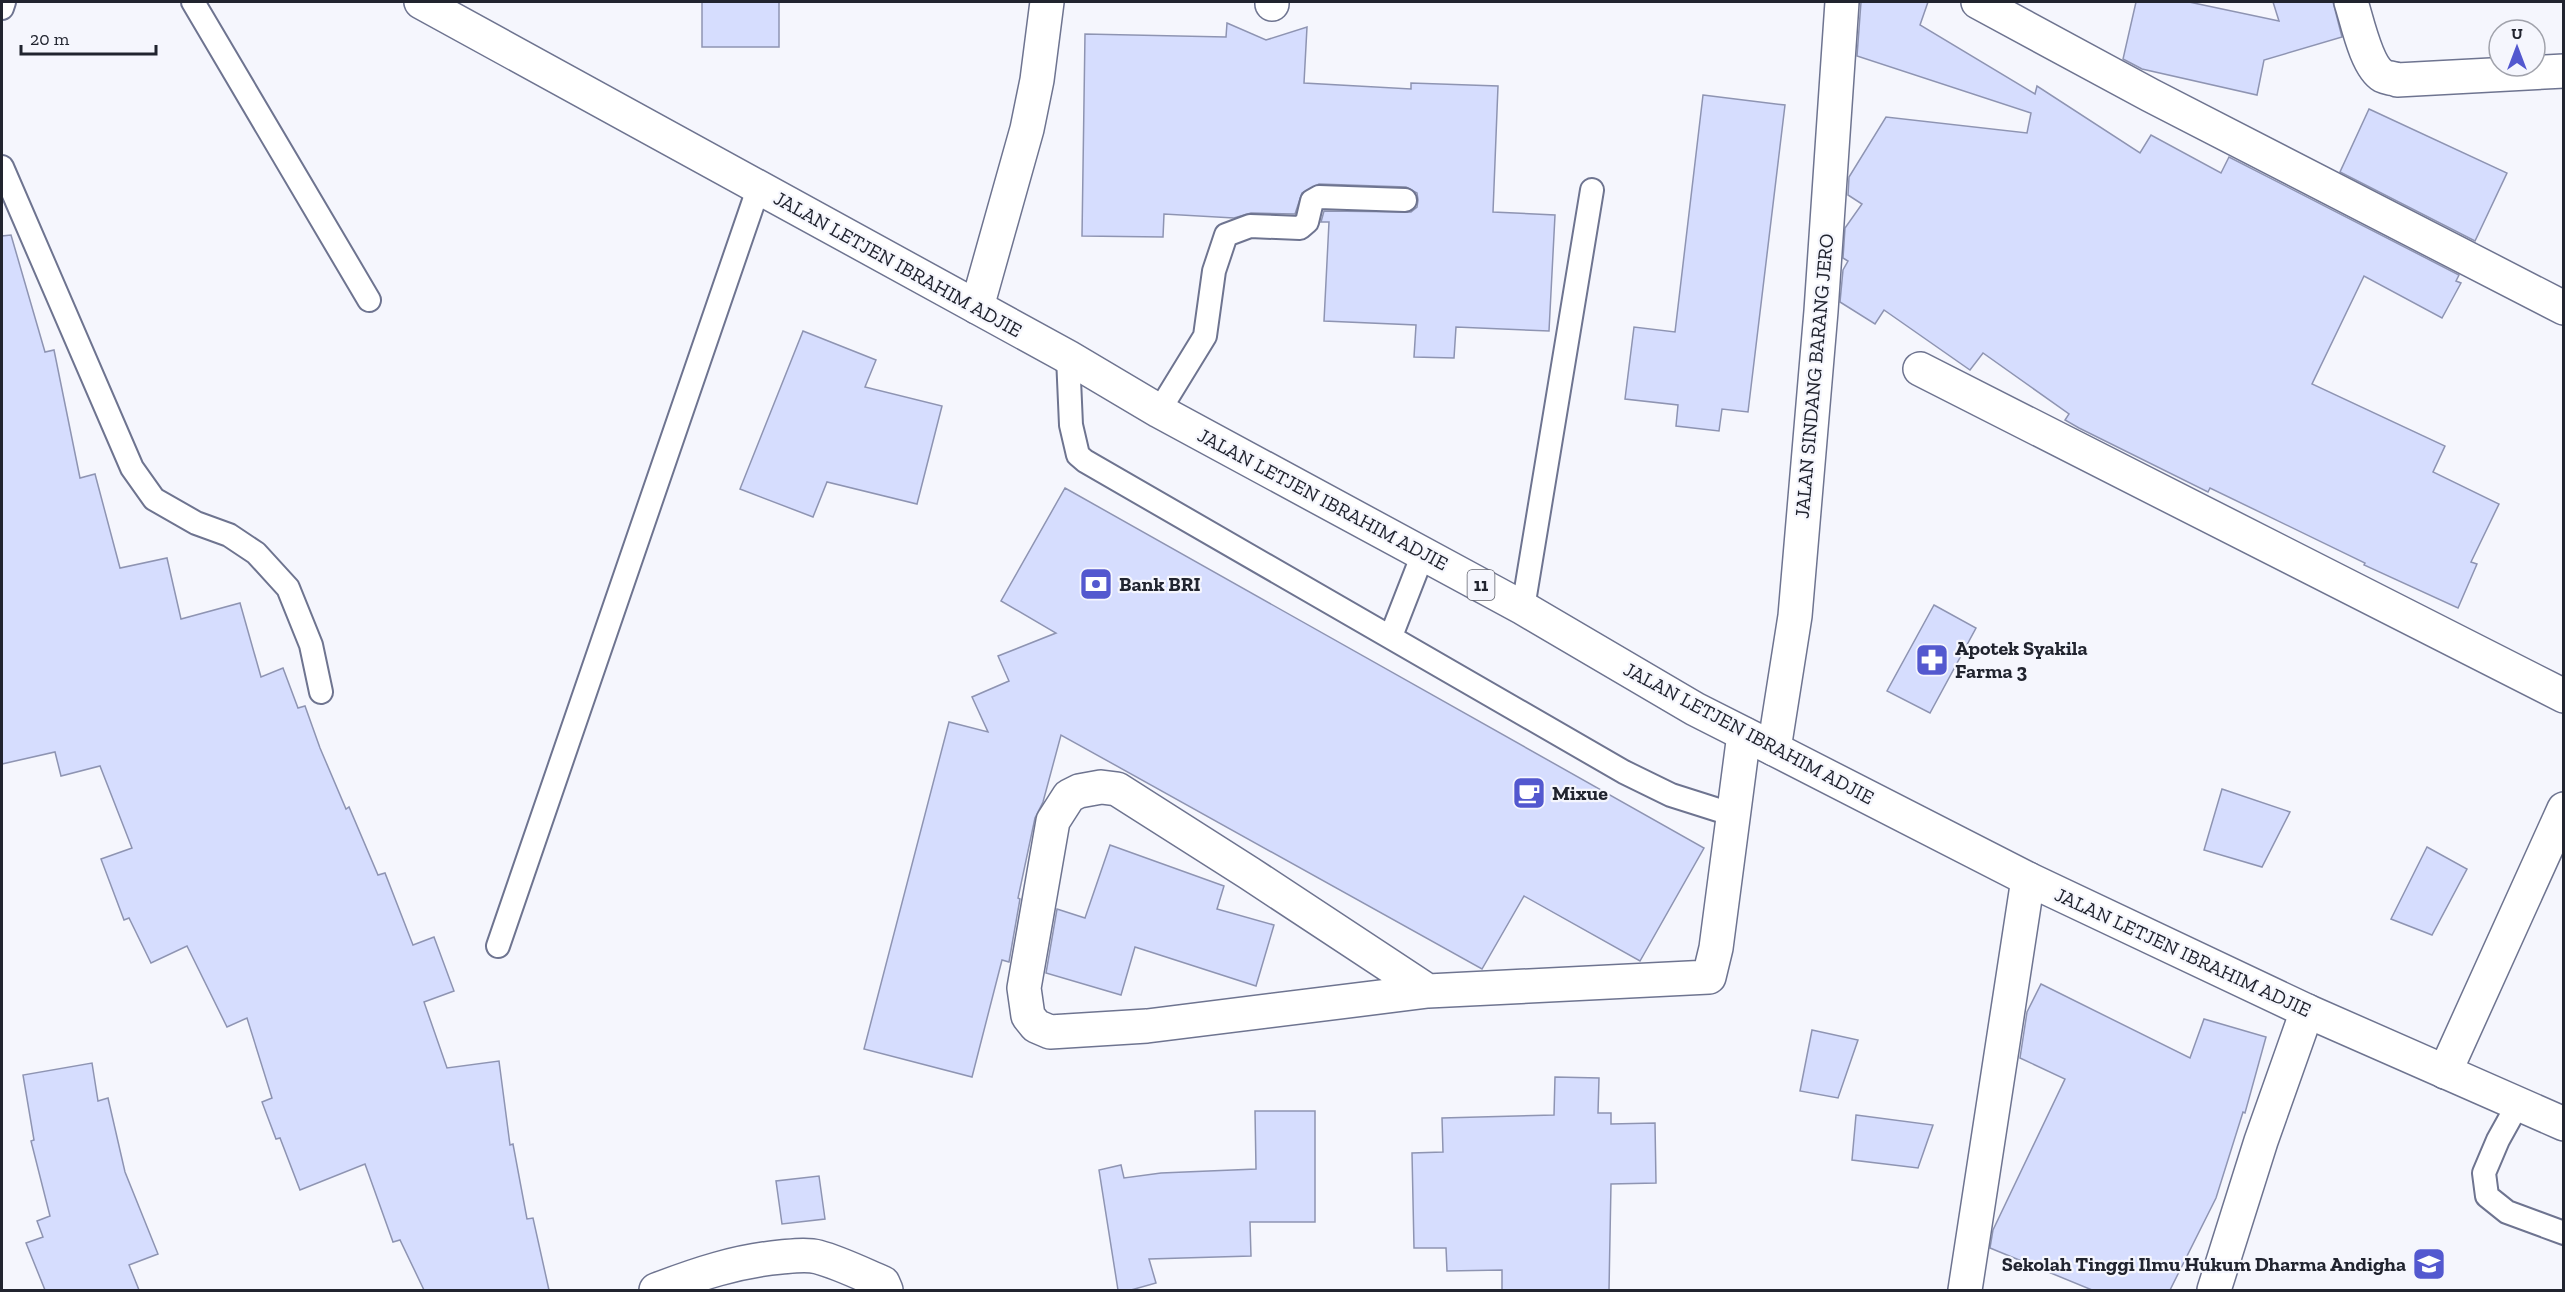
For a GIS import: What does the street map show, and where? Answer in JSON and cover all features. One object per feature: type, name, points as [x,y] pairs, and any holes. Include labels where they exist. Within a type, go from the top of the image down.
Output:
[{"type":"street","points":[[977,307],[1027,129],[1037,80],[1047,2]]},
{"type":"street","name":"JALAN SINDANG BARANG JERO","points":[[1774,749],[1795,616],[1821,311],[1842,2]]},
{"type":"street","points":[[1978,2],[2150,95],[2564,308]]},
{"type":"street","points":[[2351,2],[2368,54],[2375,68],[2383,76],[2397,80],[2564,71]]},
{"type":"street","name":"JALAN LETJEN IBRAHIM ADJIE","points":[[434,5],[758,189],[1523,608],[1695,709],[2028,879],[2307,1011],[2564,1124]]},
{"type":"street","points":[[1920,369],[2564,696]]},
{"type":"street","points":[[1428,991],[1117,789],[1101,787],[1079,791],[1069,796],[1053,821],[1024,988],[1028,1016],[1036,1026],[1050,1032],[1147,1026],[1428,991],[1709,977],[1716,948],[1744,734]]},
{"type":"street","points":[[2445,1072],[2564,809]]},
{"type":"street","points":[[1965,1290],[2028,879]]},
{"type":"street","points":[[2214,1290],[2261,1142],[2307,1011]]},
{"type":"street","points":[[656,1290],[707,1271],[756,1260],[797,1256],[817,1257],[883,1282],[886,1290]]},
{"type":"lane","points":[[2,8],[4,2]]},
{"type":"lane","points":[[193,2],[369,300]]},
{"type":"lane","points":[[2,167],[132,468],[154,499],[196,523],[229,535],[256,553],[288,588],[311,645],[321,692]]},
{"type":"lane","points":[[498,946],[758,189]]},
{"type":"lane","points":[[1523,608],[1592,190]]},
{"type":"lane","points":[[1160,411],[1205,336],[1214,271],[1226,235],[1250,226],[1300,228],[1307,222],[1312,201],[1319,197],[1405,200]]},
{"type":"lane","points":[[1068,357],[1071,425],[1078,454],[1648,786],[1702,807],[1734,815]]},
{"type":"lane","points":[[1391,636],[1423,554]]},
{"type":"lane","points":[[2518,1104],[2498,1140],[2484,1173],[2487,1196],[2507,1212],[2564,1233]]},
{"type":"building","points":[[702,2],[779,2],[779,47],[702,47]]},
{"type":"building","points":[[1861,2],[1928,2],[1920,25],[2035,94],[2037,86],[2140,153],[2151,135],[2221,173],[2229,157],[2459,275],[2456,281],[2461,283],[2442,318],[2364,276],[2312,384],[2445,446],[2433,472],[2499,504],[2471,562],[2477,564],[2458,608],[2364,565],[2365,563],[2210,488],[2208,492],[2079,428],[2065,420],[2069,414],[1983,353],[1970,370],[1884,310],[1875,324],[1840,302],[1843,270],[1848,261],[1843,258],[1845,228],[1862,204],[1848,195],[1849,177],[1886,117],[2027,133],[2031,113],[1857,56]]},
{"type":"building","points":[[2136,2],[2189,2],[2279,21],[2273,2],[2333,2],[2342,37],[2264,60],[2257,95],[2142,69],[2123,59]]},
{"type":"building","points":[[1227,23],[1266,40],[1307,27],[1304,83],[1411,89],[1411,83],[1498,86],[1493,212],[1555,215],[1549,331],[1456,327],[1454,358],[1414,357],[1416,325],[1324,321],[1329,222],[1321,222],[1324,211],[1411,212],[1417,207],[1417,193],[1406,187],[1319,184],[1302,193],[1295,214],[1251,213],[1234,218],[1164,214],[1163,237],[1082,236],[1085,34],[1226,37]]},
{"type":"building","points":[[1703,95],[1785,105],[1748,412],[1722,409],[1719,431],[1676,426],[1678,405],[1625,399],[1634,327],[1675,332]]},
{"type":"building","points":[[2369,109],[2507,173],[2475,241],[2340,172]]},
{"type":"building","points":[[11,235],[45,352],[54,350],[80,478],[95,474],[120,568],[167,558],[181,619],[240,603],[261,677],[283,668],[298,708],[305,706],[346,809],[349,807],[378,875],[385,873],[413,945],[434,937],[454,991],[424,1002],[447,1068],[499,1061],[510,1145],[513,1144],[527,1219],[533,1218],[549,1290],[424,1290],[400,1240],[393,1242],[365,1164],[300,1190],[280,1138],[276,1139],[262,1102],[272,1098],[247,1018],[227,1027],[187,946],[151,963],[129,918],[124,920],[101,859],[132,848],[100,766],[61,776],[55,752],[2,764],[2,236]]},
{"type":"building","points":[[803,331],[876,360],[865,387],[942,406],[917,504],[827,482],[813,517],[740,489]]},
{"type":"building","points":[[1065,488],[1704,848],[1640,961],[1524,896],[1482,969],[1061,735],[1043,802],[1035,818],[1018,898],[1020,899],[1009,962],[1002,960],[972,1077],[864,1049],[949,722],[988,732],[972,697],[1009,681],[998,656],[1056,633],[1001,601]]},
{"type":"building","name":"Apotek Syakila Farma 3","points":[[1934,605],[1976,628],[1930,713],[1887,691]]},
{"type":"building","points":[[2222,789],[2290,812],[2262,867],[2204,850]]},
{"type":"building","points":[[1110,845],[1224,886],[1217,909],[1274,925],[1256,986],[1135,947],[1121,995],[1046,973],[1057,909],[1085,918]]},
{"type":"building","points":[[2427,847],[2467,869],[2432,935],[2391,919]]},
{"type":"building","points":[[2041,984],[2190,1058],[2204,1019],[2266,1037],[2245,1113],[2243,1112],[2216,1198],[2170,1290],[2092,1290],[1990,1248],[1993,1230],[2065,1079],[2020,1058],[2027,1012]]},
{"type":"building","points":[[1812,1030],[1858,1040],[1838,1098],[1800,1091]]},
{"type":"building","points":[[92,1063],[98,1101],[108,1098],[125,1172],[158,1254],[129,1265],[139,1290],[45,1290],[26,1243],[43,1237],[37,1221],[50,1216],[31,1141],[34,1140],[23,1075]]},
{"type":"building","points":[[1555,1077],[1599,1078],[1598,1113],[1611,1113],[1611,1124],[1655,1123],[1656,1183],[1611,1184],[1609,1290],[1502,1290],[1502,1270],[1447,1271],[1446,1248],[1414,1248],[1412,1153],[1443,1152],[1442,1118],[1554,1115]]},
{"type":"building","points":[[1255,1111],[1315,1111],[1315,1222],[1250,1222],[1251,1256],[1149,1259],[1156,1283],[1131,1290],[1118,1290],[1099,1170],[1121,1165],[1124,1178],[1161,1173],[1256,1169]]},
{"type":"building","points":[[1856,1115],[1933,1125],[1918,1168],[1852,1160]]},
{"type":"building","points":[[819,1176],[825,1219],[782,1224],[776,1181]]},
{"type":"place","name":"Bank BRI","points":[[1096,584]]},
{"type":"place","name":"Apotek Syakila Farma 3","points":[[1932,660]]},
{"type":"place","name":"Mixue","points":[[1529,793]]},
{"type":"place","name":"Sekolah Tinggi Ilmu Hukum Dharma Andigha","points":[[2429,1264]]}]
